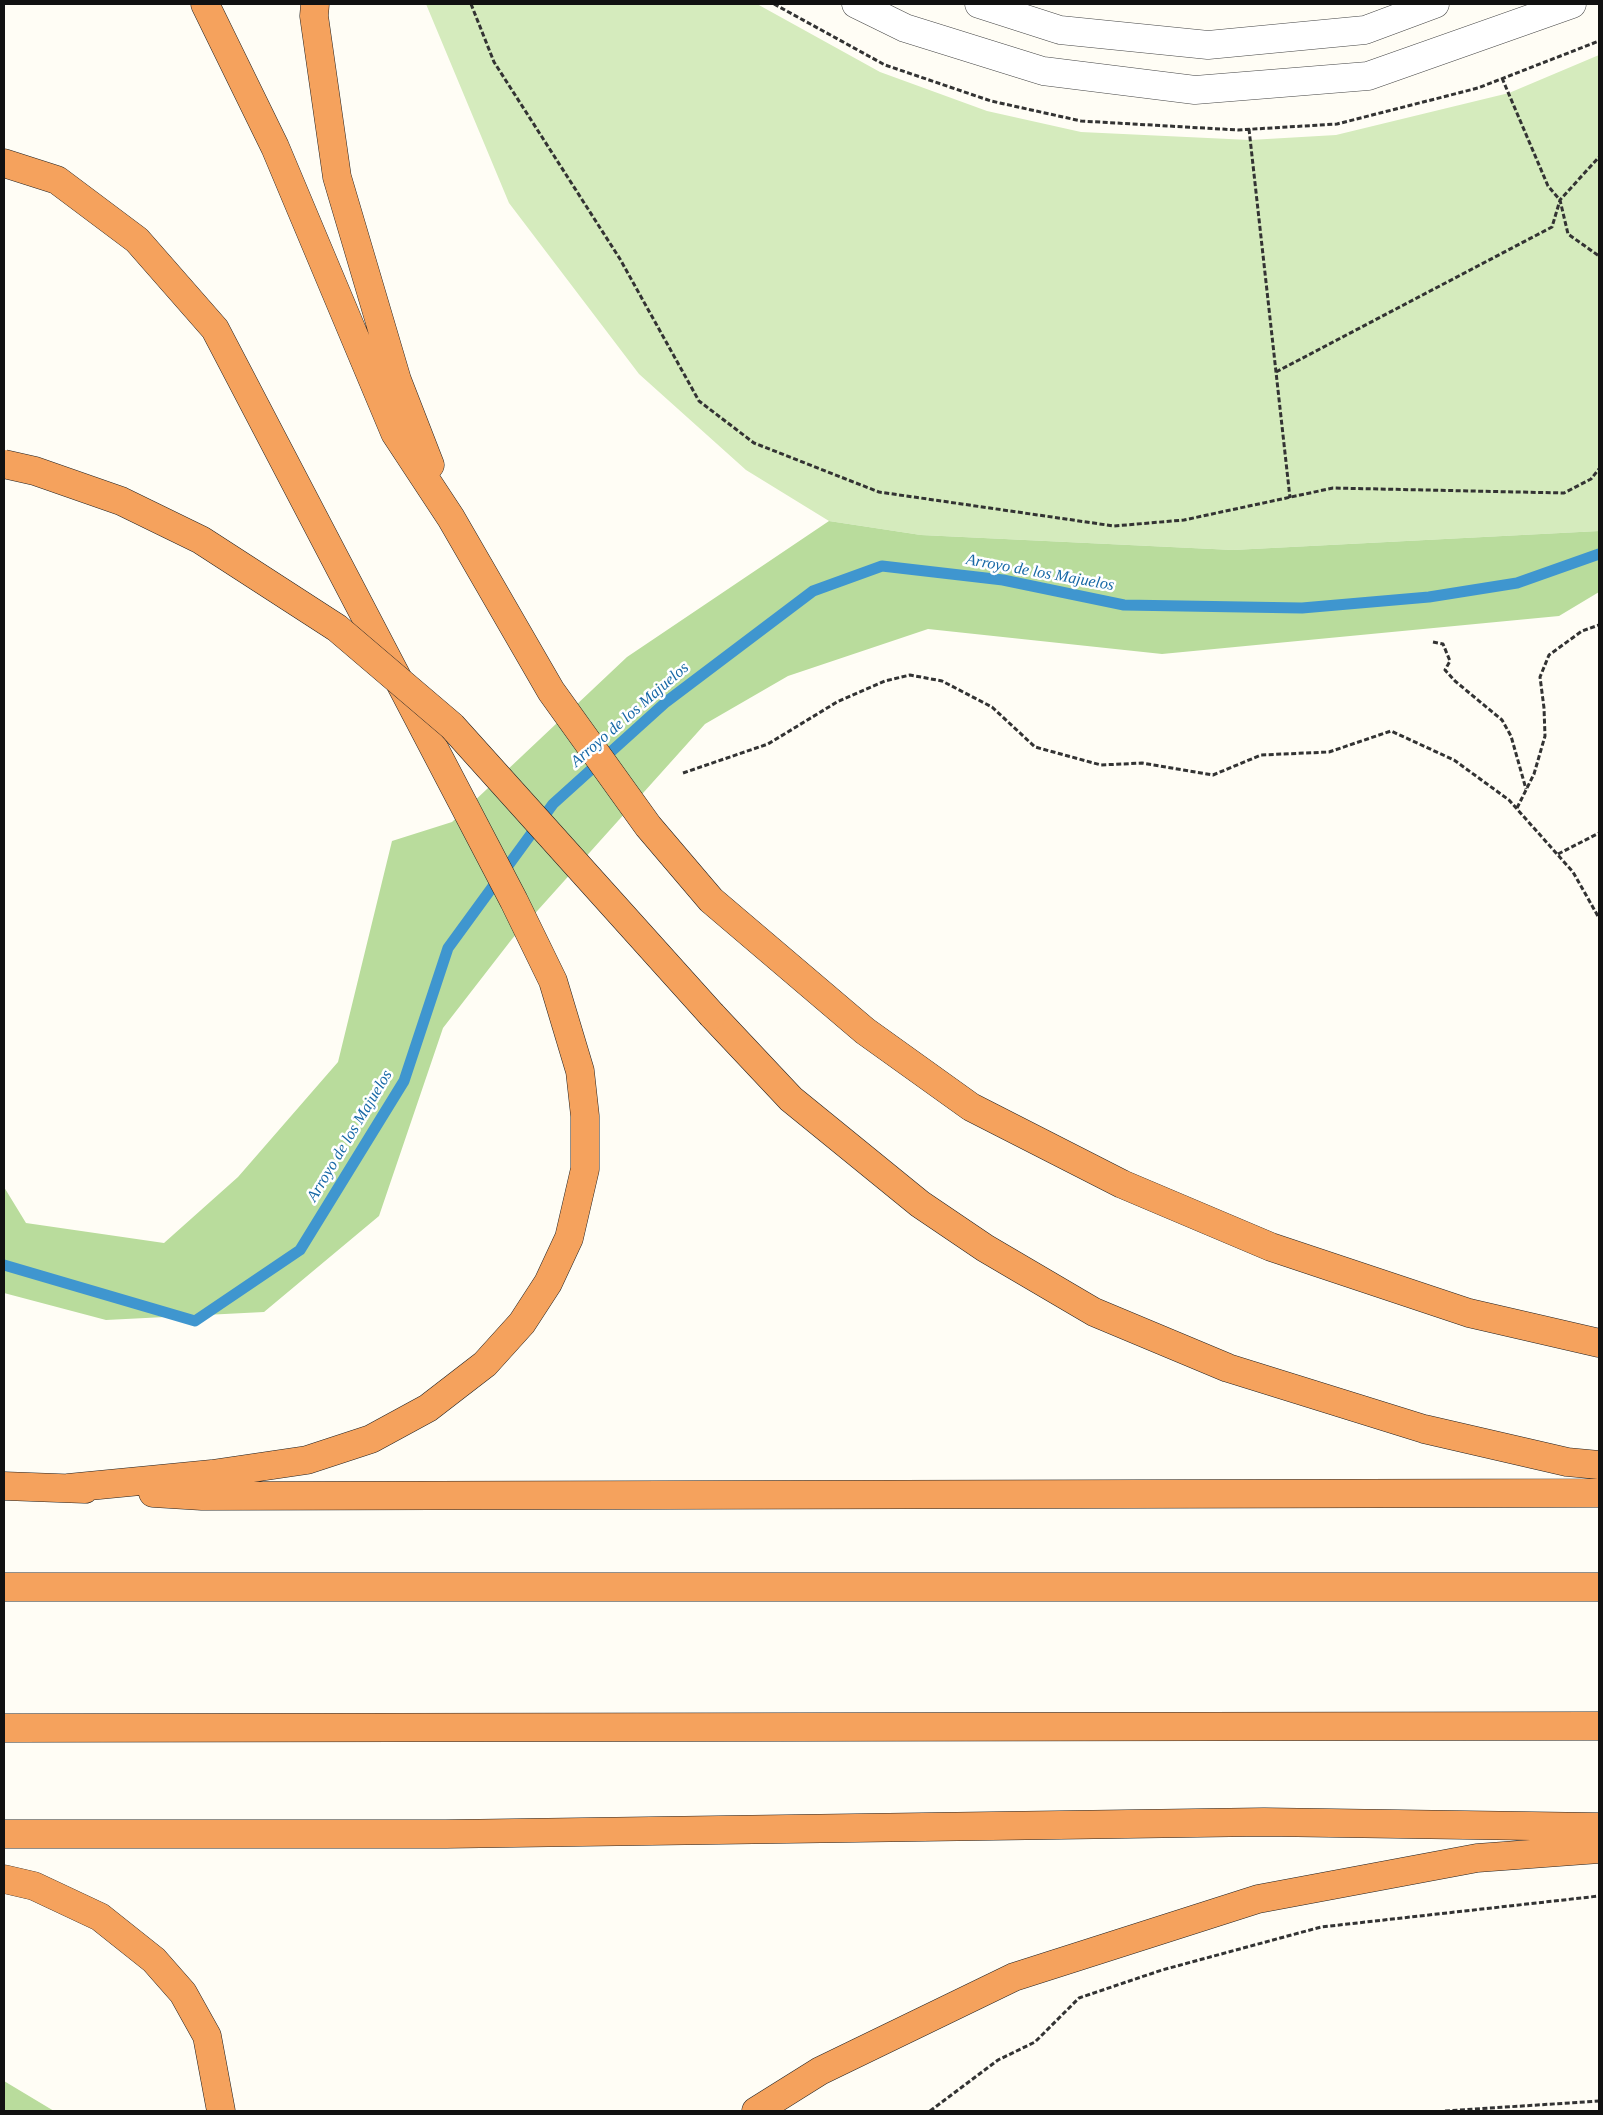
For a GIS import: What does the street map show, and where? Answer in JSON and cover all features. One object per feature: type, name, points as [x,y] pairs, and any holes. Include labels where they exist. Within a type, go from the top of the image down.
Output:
[{"type":"highway","points":[[205,4],[275,147],[395,433],[451,518],[551,691],[648,826],[711,900],[864,1031],[972,1107],[1122,1184],[1271,1247],[1469,1312],[1599,1343]]},
{"type":"highway","points":[[315,4],[314,16],[337,177],[397,380],[451,518]]},
{"type":"highway","points":[[4,164],[58,180],[137,240],[215,329],[514,901],[553,981],[580,1071],[585,1116],[585,1169],[569,1238],[548,1283],[527,1315],[485,1364],[428,1408],[371,1439],[307,1460],[212,1474],[68,1488]]},
{"type":"highway","points":[[4,464],[35,472],[122,501],[201,540],[337,628],[452,726],[712,1015],[791,1099],[912,1198],[985,1248],[1094,1312],[1228,1368],[1424,1429],[1567,1462],[1599,1465]]},
{"type":"highway","points":[[4,1486],[202,1496],[1599,1493]]},
{"type":"highway","points":[[4,1587],[1599,1588]]},
{"type":"highway","points":[[4,1728],[1599,1726]]},
{"type":"highway","points":[[4,1834],[446,1834],[1264,1822],[1599,1827]]},
{"type":"highway","points":[[756,2111],[820,2071],[1014,1978],[1258,1899],[1477,1858],[1599,1849]]},
{"type":"highway","points":[[4,1879],[34,1886],[100,1917],[154,1960],[183,1993],[207,2036],[222,2111]]},
{"type":"street","points":[[856,4],[905,28],[1043,71],[1195,90],[1368,76],[1572,4]]},
{"type":"street","points":[[978,4],[1060,30],[1208,45],[1365,30],[1435,4]]},
{"type":"path","points":[[471,4],[494,62],[620,259],[699,401],[754,443],[879,492],[1114,526],[1184,520],[1333,488],[1564,493],[1591,479],[1599,469]]},
{"type":"path","points":[[1502,78],[1548,186],[1560,200],[1568,234],[1599,256]]},
{"type":"path","points":[[1249,129],[1290,498]]},
{"type":"path","points":[[1276,372],[1552,227],[1560,200],[1599,157]]},
{"type":"path","points":[[1517,808],[1534,774],[1545,736],[1540,677],[1549,655],[1582,631],[1599,625]]},
{"type":"path","points":[[1433,642],[1443,644],[1450,660],[1445,670],[1455,681],[1502,720],[1511,736],[1526,789]]},
{"type":"path","points":[[683,773],[768,744],[837,702],[885,681],[910,675],[942,680],[992,707],[1035,746],[1101,765],[1142,763],[1213,775],[1261,755],[1329,752],[1391,731],[1454,760],[1509,800],[1573,872],[1599,918]]},
{"type":"path","points":[[1558,854],[1599,833]]},
{"type":"path","points":[[930,2111],[998,2060],[1035,2042],[1080,1998],[1162,1970],[1321,1927],[1599,1896]]},
{"type":"path","points":[[1446,2111],[1599,2100]]},
{"type":"green space","points":[[426,4],[757,4],[880,72],[987,111],[1081,132],[1250,140],[1336,135],[1509,93],[1599,55],[1599,531],[1233,550],[921,535],[829,521],[746,470],[639,374],[509,203]]},
{"type":"green space","points":[[829,521],[921,535],[1233,550],[1599,531],[1599,592],[1559,616],[1162,654],[928,629],[788,676],[705,724],[512,939],[443,1028],[379,1216],[264,1312],[106,1320],[4,1293],[4,1187],[26,1223],[164,1243],[238,1177],[338,1062],[392,841],[452,822],[627,657]]},
{"type":"green space","points":[[4,2081],[54,2111],[4,2111]]},
{"type":"waterway","name":"Arroyo de los Majuelos","points":[[4,1265],[195,1321],[300,1250],[404,1081],[448,948],[553,804],[666,702],[813,591],[882,566],[1003,580],[1124,605],[1302,608],[1429,597],[1517,583],[1599,554]]}]
